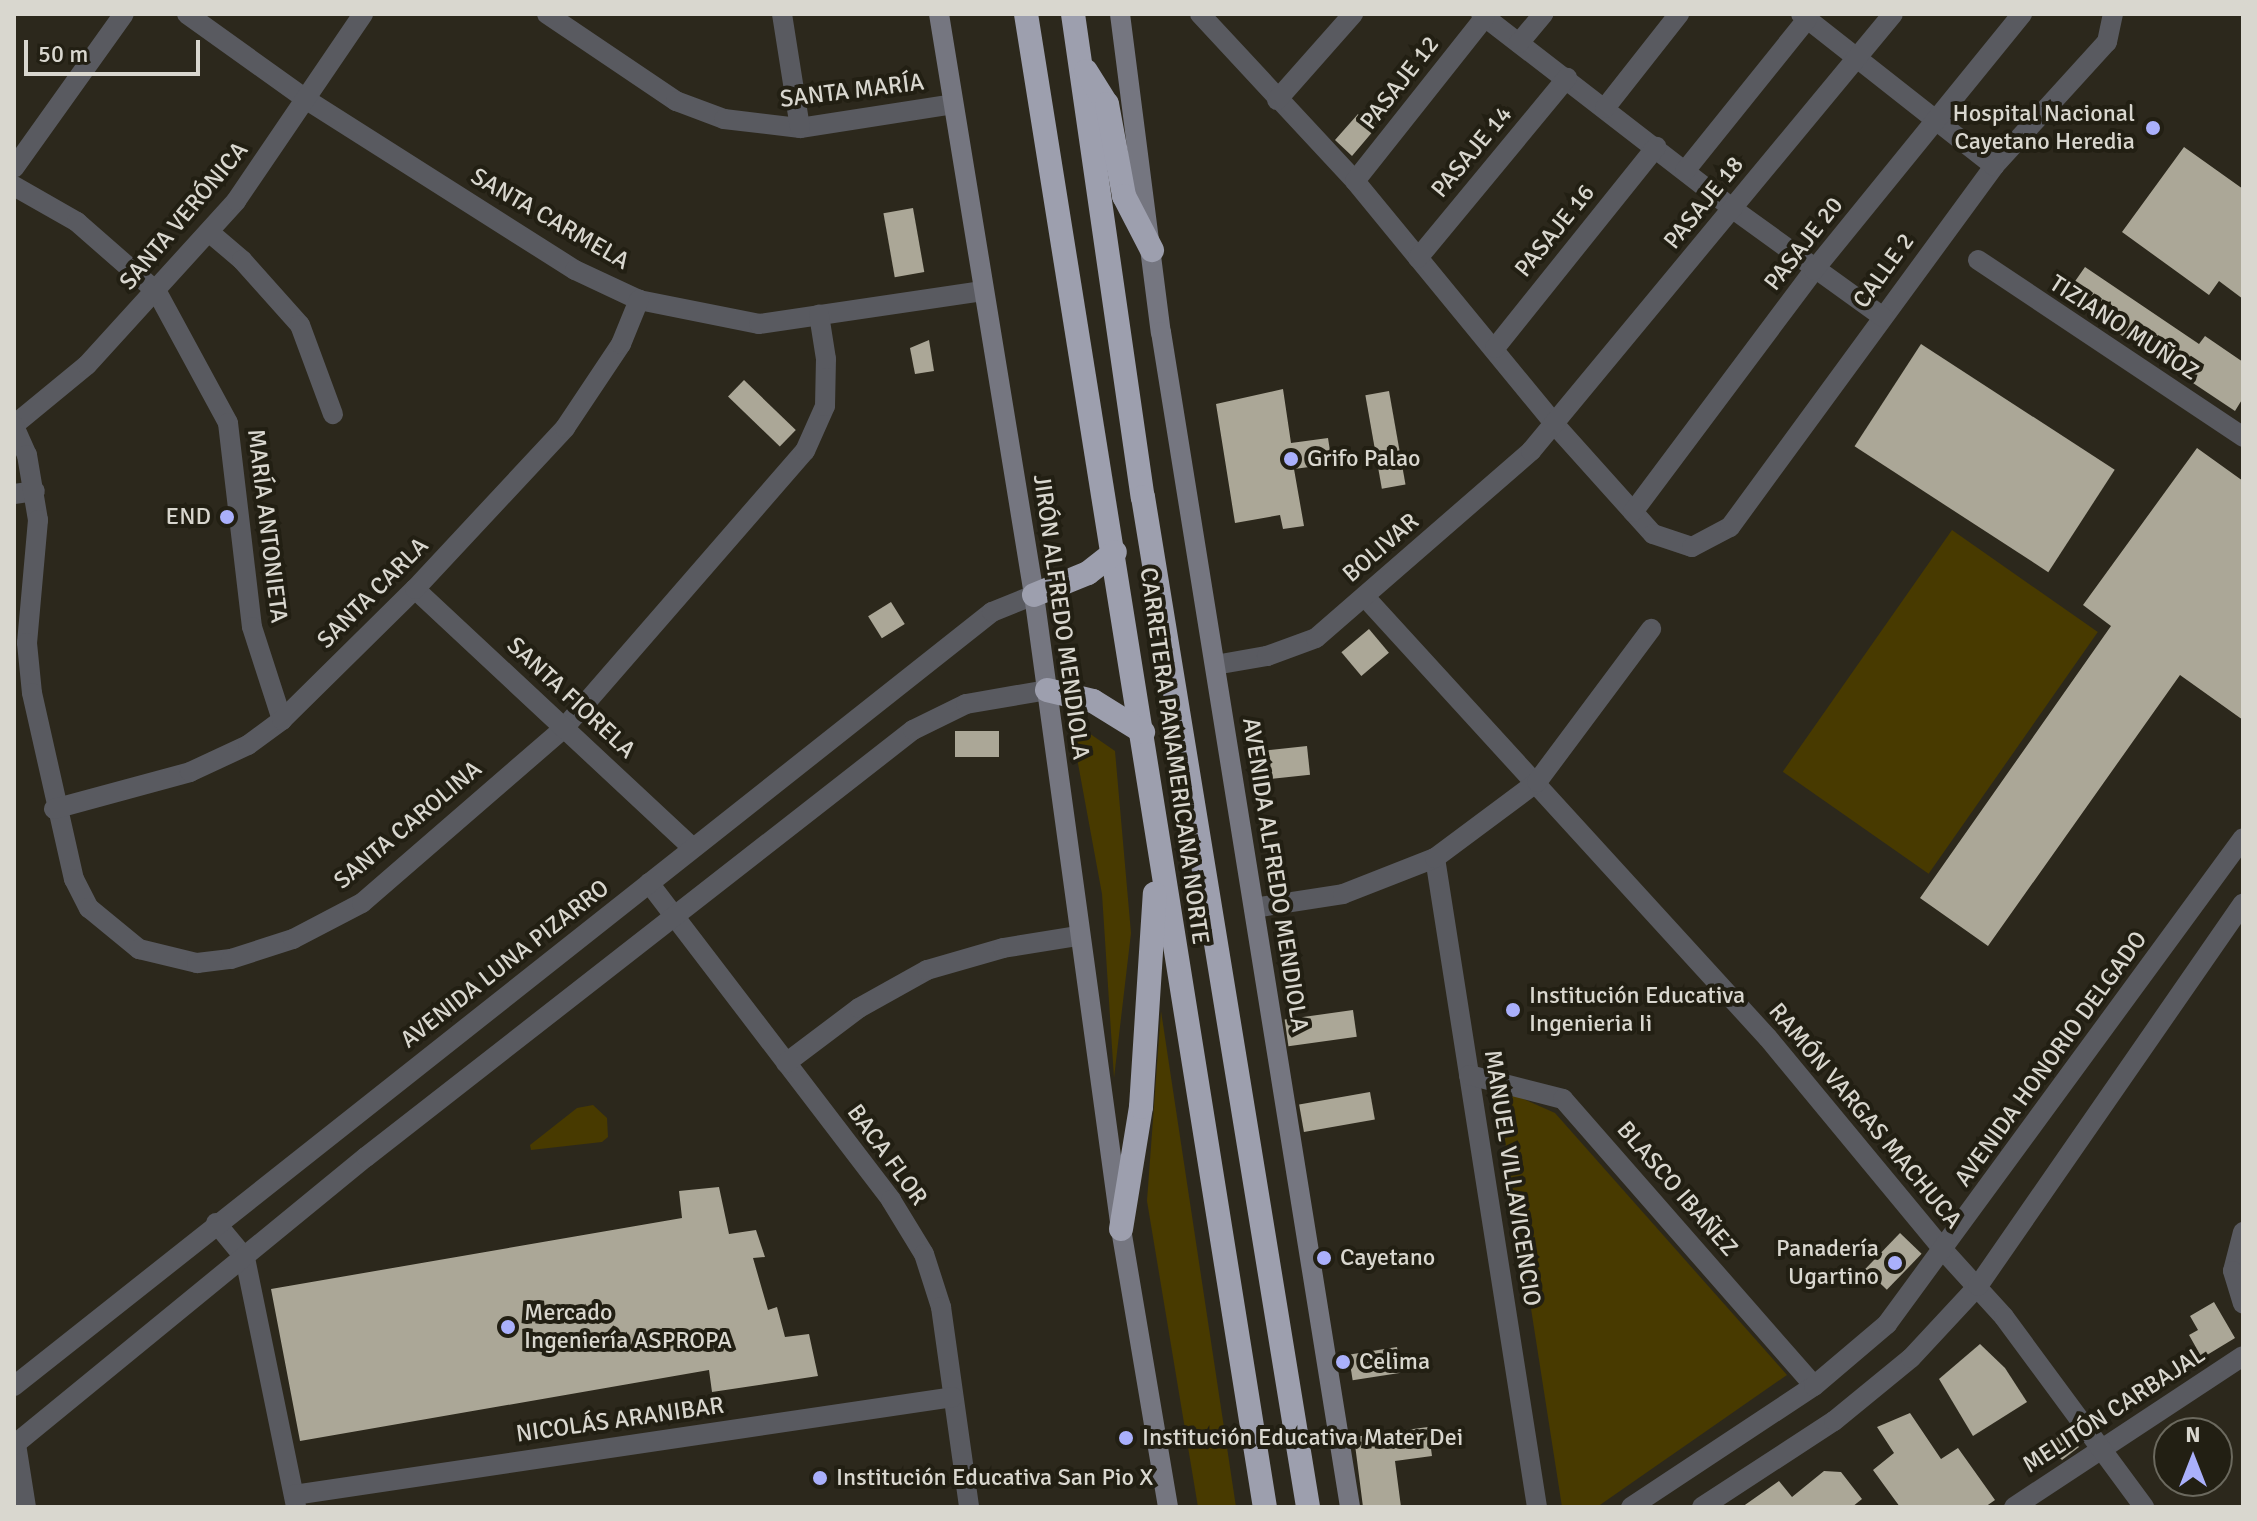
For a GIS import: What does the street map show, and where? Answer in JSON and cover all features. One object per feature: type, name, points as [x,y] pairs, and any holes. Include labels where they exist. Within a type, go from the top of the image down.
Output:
[{"type":"highway","name":"CARRETERA PANAMERICANA NORTE","points":[[1026,14],[1115,552],[1158,851],[1265,1507]]},
{"type":"highway","name":"CARRETERA PANAMERICANA NORTE","points":[[1073,14],[1143,497],[1308,1507]]},
{"type":"highway","points":[[1080,62],[1107,104],[1124,196],[1152,250]]},
{"type":"highway","points":[[1034,595],[1088,573],[1115,552]]},
{"type":"highway","points":[[1047,690],[1093,701],[1143,732]]},
{"type":"highway","points":[[1121,1229],[1141,1107],[1158,851]]},
{"type":"main road","name":"JIRÓN ALFREDO MENDIOLA","points":[[939,14],[1034,595],[1078,936],[1121,1229]]},
{"type":"main road","points":[[1120,14],[1152,250]]},
{"type":"main road","name":"AVENIDA ALFREDO MENDIOLA","points":[[1152,250],[1350,1507]]},
{"type":"main road","points":[[1121,1229],[1168,1507]]},
{"type":"street","points":[[14,168],[124,14]]},
{"type":"street","name":"SANTA CARMELA","points":[[187,14],[307,100],[575,270],[639,300],[759,324],[983,291]]},
{"type":"street","name":"SANTA VERÓNICA","points":[[14,425],[87,365],[209,232],[307,100],[363,14]]},
{"type":"street","name":"SANTA MARÍA","points":[[547,14],[676,101],[724,119],[800,128],[953,104]]},
{"type":"street","points":[[782,14],[800,128]]},
{"type":"street","points":[[1277,100],[1353,14]]},
{"type":"street","points":[[1519,43],[1543,14]]},
{"type":"street","points":[[1605,108],[1679,14]]},
{"type":"street","name":"PASAJE 18","points":[[1556,426],[1893,14]]},
{"type":"street","name":"PASAJE 20","points":[[1633,512],[1814,270],[2022,14]]},
{"type":"street","points":[[1483,15],[1733,209],[1883,317]]},
{"type":"street","name":"PASAJE 12","points":[[1355,181],[1483,15]]},
{"type":"street","points":[[1206,17],[1277,100],[1355,181],[1556,426],[1633,512]]},
{"type":"street","points":[[1685,171],[1804,17],[1994,166]]},
{"type":"street","name":"CALLE 2","points":[[1633,512],[1653,534],[1692,547],[1730,527],[1994,166],[2107,42],[2114,17]]},
{"type":"street","name":"PASAJE 14","points":[[1418,258],[1567,78]]},
{"type":"street","name":"PASAJE 16","points":[[1495,348],[1656,147]]},
{"type":"street","name":"MARÍA ANTONIETA","points":[[14,186],[77,222],[157,292],[228,423],[252,627],[282,720]]},
{"type":"street","points":[[209,232],[242,260],[300,325],[333,414]]},
{"type":"street","name":"TIZIANO MUÑOZ","points":[[1978,260],[2243,437]]},
{"type":"street","name":"SANTA CARLA","points":[[54,809],[190,772],[248,745],[282,720],[415,589],[565,428],[621,344],[639,300]]},
{"type":"street","name":"SANTA CAROLINA","points":[[14,425],[35,491],[38,520],[27,643],[54,809],[74,879],[89,908],[115,933],[166,959],[231,959],[293,939],[362,903],[564,728],[805,451],[825,406],[826,359],[819,315]]},
{"type":"street","name":"BOLIVAR","points":[[1215,665],[1267,656],[1316,638],[1556,426]]},
{"type":"street","points":[[14,494],[35,491]]},
{"type":"street","name":"SANTA FIORELA","points":[[415,589],[691,846]]},
{"type":"street","name":"AVENIDA LUNA PIZARRO","points":[[14,1386],[649,883],[691,846],[992,612],[1034,595]]},
{"type":"street","name":"RAMÓN VARGAS MACHUCA","points":[[1365,597],[1768,1038],[1944,1251],[1978,1286],[2103,1445],[2144,1507]]},
{"type":"street","points":[[1254,908],[1343,894],[1435,858],[1537,782],[1651,629]]},
{"type":"street","points":[[26,1507],[15,1444],[366,1157],[677,918],[913,730],[966,704],[1047,690]]},
{"type":"street","name":"AVENIDA HONORIO DELGADO","points":[[1631,1507],[1814,1386],[1887,1324],[1944,1251],[2243,838]]},
{"type":"street","name":"MANUEL VILLAVICENCIO","points":[[1435,858],[1537,1507]]},
{"type":"street","name":"BACA FLOR","points":[[649,883],[891,1200],[924,1254],[941,1307],[969,1507]]},
{"type":"street","points":[[1702,1507],[1845,1412],[1911,1358],[1978,1286],[2243,904]]},
{"type":"street","points":[[786,1063],[859,1008],[927,970],[1003,948],[1078,936]]},
{"type":"street","name":"BLASCO IBAÑEZ","points":[[1469,1075],[1563,1099],[1814,1386]]},
{"type":"street","points":[[216,1223],[245,1258],[295,1501]]},
{"type":"street","points":[[2243,1232],[2233,1271],[2243,1304]]},
{"type":"street","name":"MELITÓN CARBAJAL","points":[[2014,1507],[2103,1445],[2243,1356]]},
{"type":"street","name":"NICOLÁS ARANIBAR","points":[[295,1501],[953,1397]]},
{"type":"shaded area","points":[[1952,530],[2098,632],[1929,874],[1783,772]]},
{"type":"shaded area","points":[[1070,720],[1115,751],[1131,933],[1114,1078],[1102,894]]},
{"type":"shaded area","points":[[1161,1011],[1236,1507],[1198,1507],[1147,1201]]},
{"type":"shaded area","points":[[1508,1092],[1555,1113],[1787,1375],[1597,1507],[1562,1507],[1502,1123]]},
{"type":"shaded area","points":[[593,1105],[607,1118],[608,1137],[602,1142],[531,1150],[530,1145],[577,1108]]},
{"type":"building","points":[[1367,111],[1380,123],[1352,156],[1335,140],[1358,114],[1361,118]]},
{"type":"building","points":[[2184,147],[2243,189],[2243,299],[2219,281],[2209,295],[2122,232]]},
{"type":"building","points":[[913,208],[924,272],[895,277],[883,213]]},
{"type":"building","points":[[2085,267],[2199,344],[2205,336],[2243,362],[2243,398],[2235,411],[2064,297]]},
{"type":"building","points":[[929,340],[934,371],[915,374],[910,348]]},
{"type":"building","points":[[1921,344],[2115,470],[2048,572],[1855,446]]},
{"type":"building","points":[[744,380],[796,430],[780,447],[728,397]]},
{"type":"building","points":[[1283,389],[1291,443],[1328,438],[1332,464],[1294,469],[1304,526],[1283,529],[1280,515],[1235,523],[1216,404]]},
{"type":"building","points":[[1389,391],[1405,485],[1382,489],[1365,395]]},
{"type":"building","points":[[2197,448],[2243,481],[2243,720],[2180,675],[1988,946],[1920,898],[2111,626],[2083,605]]},
{"type":"building","points":[[891,602],[905,624],[882,638],[868,616]]},
{"type":"building","points":[[1369,629],[1389,653],[1361,676],[1341,652]]},
{"type":"building","points":[[955,731],[999,731],[999,757],[955,757]]},
{"type":"building","points":[[1307,746],[1310,775],[1249,781],[1246,752]]},
{"type":"building","points":[[1353,1010],[1357,1037],[1288,1046],[1285,1020]]},
{"type":"building","points":[[1370,1092],[1375,1120],[1304,1132],[1299,1105]]},
{"type":"building","name":"Mercado Ingeniería ASPROPA","points":[[719,1187],[729,1234],[756,1230],[765,1257],[753,1258],[768,1310],[777,1307],[785,1337],[809,1334],[818,1376],[712,1392],[709,1370],[300,1441],[271,1289],[682,1218],[679,1191]]},
{"type":"building","name":"Panadería Ugartino","points":[[1900,1233],[1922,1254],[1887,1290],[1865,1269]]},
{"type":"building","points":[[2214,1302],[2235,1338],[2202,1358],[2189,1335],[2198,1330],[2190,1316]]},
{"type":"building","points":[[1980,1344],[2005,1368],[2027,1402],[1973,1436],[1939,1379]]},
{"type":"building","points":[[1397,1347],[1401,1373],[1353,1380],[1349,1355]]},
{"type":"building","points":[[1910,1413],[1941,1459],[1958,1448],[1995,1500],[1985,1507],[1900,1507],[1873,1470],[1894,1453],[1877,1427]]},
{"type":"building","points":[[1428,1427],[1432,1456],[1395,1461],[1401,1507],[1363,1507],[1354,1437]]},
{"type":"building","points":[[2065,1432],[2079,1447],[2062,1460],[2047,1445]]},
{"type":"building","points":[[1824,1471],[1841,1472],[1862,1499],[1852,1507],[1742,1507],[1779,1481],[1792,1497]]},
{"type":"place","name":"Hospital Nacional Cayetano Heredia","points":[[2153,128]]},
{"type":"place","name":"Grifo Palao","points":[[1291,459]]},
{"type":"place","name":"END","points":[[227,517]]},
{"type":"place","name":"Institución Educativa Ingenieria Ii","points":[[1513,1010]]},
{"type":"place","name":"Cayetano","points":[[1324,1258]]},
{"type":"place","name":"Panadería Ugartino","points":[[1895,1263]]},
{"type":"place","name":"Mercado Ingeniería ASPROPA","points":[[508,1327]]},
{"type":"place","name":"Celima","points":[[1343,1362]]},
{"type":"place","name":"Institución Educativa Mater Dei","points":[[1126,1438]]},
{"type":"place","name":"Institución Educativa San Pio X","points":[[820,1478]]}]
